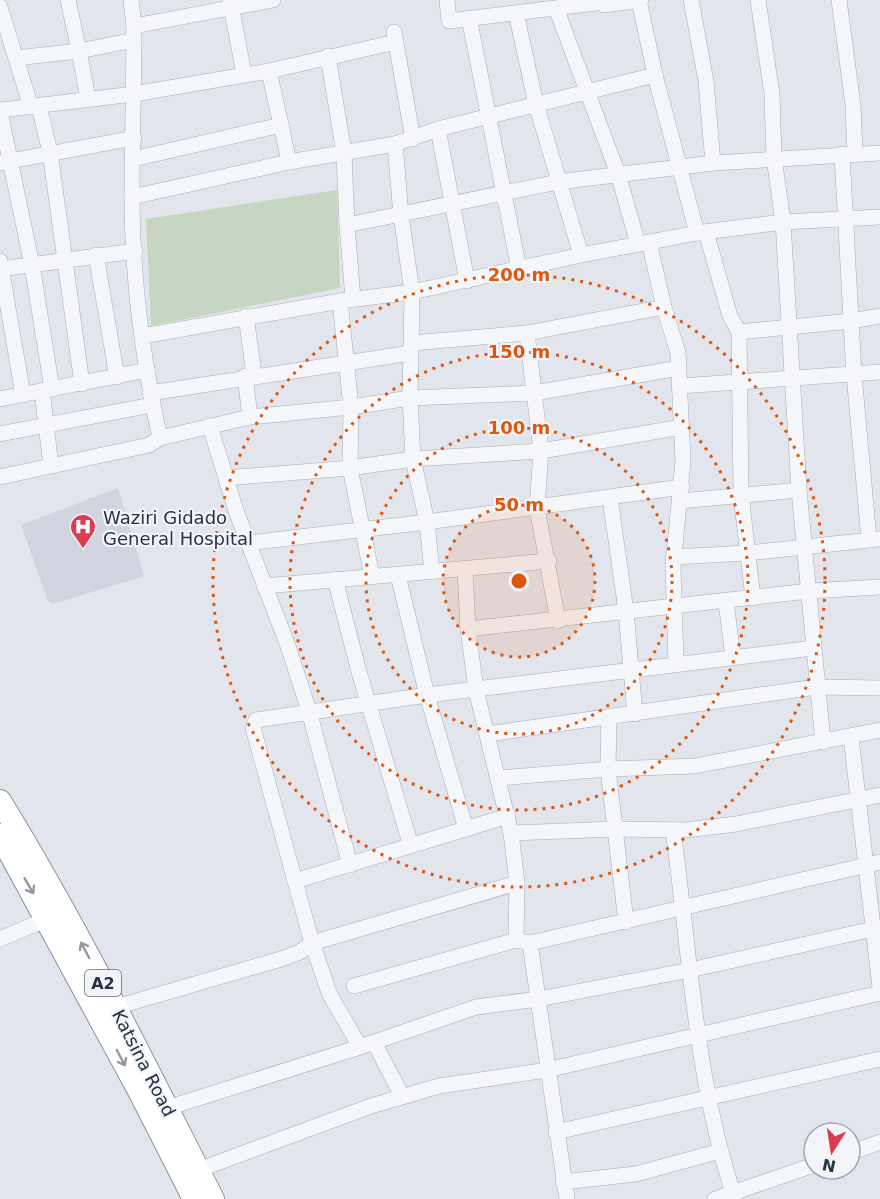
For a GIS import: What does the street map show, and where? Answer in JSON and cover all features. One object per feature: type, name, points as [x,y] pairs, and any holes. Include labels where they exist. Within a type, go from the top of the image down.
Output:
[{"type":"highway","name":"Katsina Road","points":[[0,801],[40,867],[116,1007],[198,1170]]},
{"type":"highway","name":"Katsina Road","points":[[0,835],[47,918],[194,1199]]},
{"type":"highway","name":"A2","points":[[198,1170],[213,1199]]},
{"type":"street","points":[[68,0],[88,99]]},
{"type":"street","points":[[131,0],[134,33],[132,197],[135,250],[142,336],[159,438]]},
{"type":"street","points":[[16,58],[79,51],[231,4],[273,0]]},
{"type":"street","points":[[447,0],[449,21],[604,1],[604,5],[640,0],[655,75],[678,167],[730,316],[739,332],[742,382],[741,495],[753,598]]},
{"type":"street","points":[[691,0],[706,81],[713,163]]},
{"type":"street","points":[[758,0],[772,94],[774,158],[783,222],[799,490],[823,742]]},
{"type":"street","points":[[673,557],[748,553],[874,539],[864,486],[854,375],[845,218],[853,105],[839,0]]},
{"type":"street","points":[[231,4],[244,74]]},
{"type":"street","points":[[0,7],[50,152],[82,384]]},
{"type":"street","points":[[556,8],[589,91],[675,338],[682,427],[681,494],[673,557],[676,663]]},
{"type":"street","points":[[516,13],[536,104],[581,255]]},
{"type":"street","points":[[469,18],[519,269]]},
{"type":"street","points":[[51,466],[47,390],[32,265],[6,162],[0,111],[134,94],[269,71],[395,37],[413,139]]},
{"type":"street","points":[[328,56],[344,153],[347,225],[346,362],[351,407],[350,468],[360,529],[372,576]]},
{"type":"street","points":[[269,71],[289,162]]},
{"type":"street","points":[[132,197],[289,162],[395,144],[488,115],[655,75]]},
{"type":"street","points":[[133,159],[281,125]]},
{"type":"street","points":[[438,129],[467,280]]},
{"type":"street","points":[[6,162],[134,138]]},
{"type":"street","points":[[395,144],[401,215],[412,292],[410,398],[413,459],[427,522],[432,572]]},
{"type":"street","points":[[347,225],[558,182],[713,163],[880,153]]},
{"type":"street","points":[[142,336],[246,316],[412,292],[581,255],[702,232],[783,222],[880,217]]},
{"type":"street","points":[[23,395],[0,266],[32,265],[135,250]]},
{"type":"street","points":[[96,255],[117,377]]},
{"type":"street","points":[[0,434],[249,376],[346,362],[411,348],[527,333],[664,307]]},
{"type":"street","points":[[246,316],[250,417]]},
{"type":"street","points":[[739,332],[880,316]]},
{"type":"street","points":[[527,333],[541,451],[537,508],[549,561],[558,621]]},
{"type":"street","points":[[0,477],[149,445],[159,438],[250,417],[351,407],[410,398],[534,393],[679,368]]},
{"type":"street","points":[[0,399],[147,370]]},
{"type":"street","points":[[680,386],[792,380],[880,372]]},
{"type":"street","points":[[210,426],[248,543],[309,711],[350,865]]},
{"type":"street","points":[[226,477],[350,468],[413,459],[541,451],[682,427]]},
{"type":"street","points":[[864,486],[880,483]]},
{"type":"street","points":[[248,543],[610,498],[681,494],[741,495],[799,490]]},
{"type":"street","points":[[610,498],[626,611],[635,714]]},
{"type":"street","points":[[264,586],[549,561]]},
{"type":"street","points":[[465,569],[468,629],[476,690],[508,816],[523,941],[539,999],[547,1070],[567,1199]]},
{"type":"street","points":[[398,575],[427,695],[466,829]]},
{"type":"street","points":[[335,579],[411,846]]},
{"type":"street","points":[[468,629],[558,621],[626,611],[726,602],[809,591],[880,587]]},
{"type":"street","points":[[726,602],[733,657]]},
{"type":"street","points":[[402,1096],[330,995],[312,943],[253,723],[260,718],[370,705],[427,695],[813,648]]},
{"type":"street","points":[[488,734],[816,687],[880,688]]},
{"type":"street","points":[[609,717],[608,769],[626,922]]},
{"type":"street","points":[[499,778],[608,769],[695,766],[880,730]]},
{"type":"street","points":[[851,737],[856,800],[873,864],[873,929],[880,987]]},
{"type":"street","points":[[511,834],[616,829],[673,830],[736,824],[880,795]]},
{"type":"street","points":[[295,882],[508,816]]},
{"type":"street","points":[[673,830],[684,908],[697,1035],[720,1151],[734,1196]]},
{"type":"street","points":[[354,986],[523,941],[626,922],[873,864]]},
{"type":"street","points":[[116,1007],[281,960],[300,952],[312,943],[517,883]]},
{"type":"street","points":[[0,939],[47,918]]},
{"type":"street","points":[[167,1108],[367,1045],[476,1007],[539,999],[690,970],[873,929]]},
{"type":"street","points":[[198,1170],[402,1096],[439,1086],[547,1070],[880,993]]},
{"type":"street","points":[[556,1132],[880,1059]]},
{"type":"street","points":[[862,1149],[880,1142]]},
{"type":"street","points":[[563,1182],[636,1174],[720,1151]]},
{"type":"street","points":[[715,1199],[734,1196],[802,1170]]},
{"type":"shaded area","name":"Waziri Gidado General Hospital","points":[[118,488],[144,576],[53,604],[48,601],[21,525]]},
{"type":"green space","points":[[337,190],[340,288],[151,326],[146,219]]},
{"type":"place","name":"Waziri Gidado General Hospital","points":[[83,550]]}]
